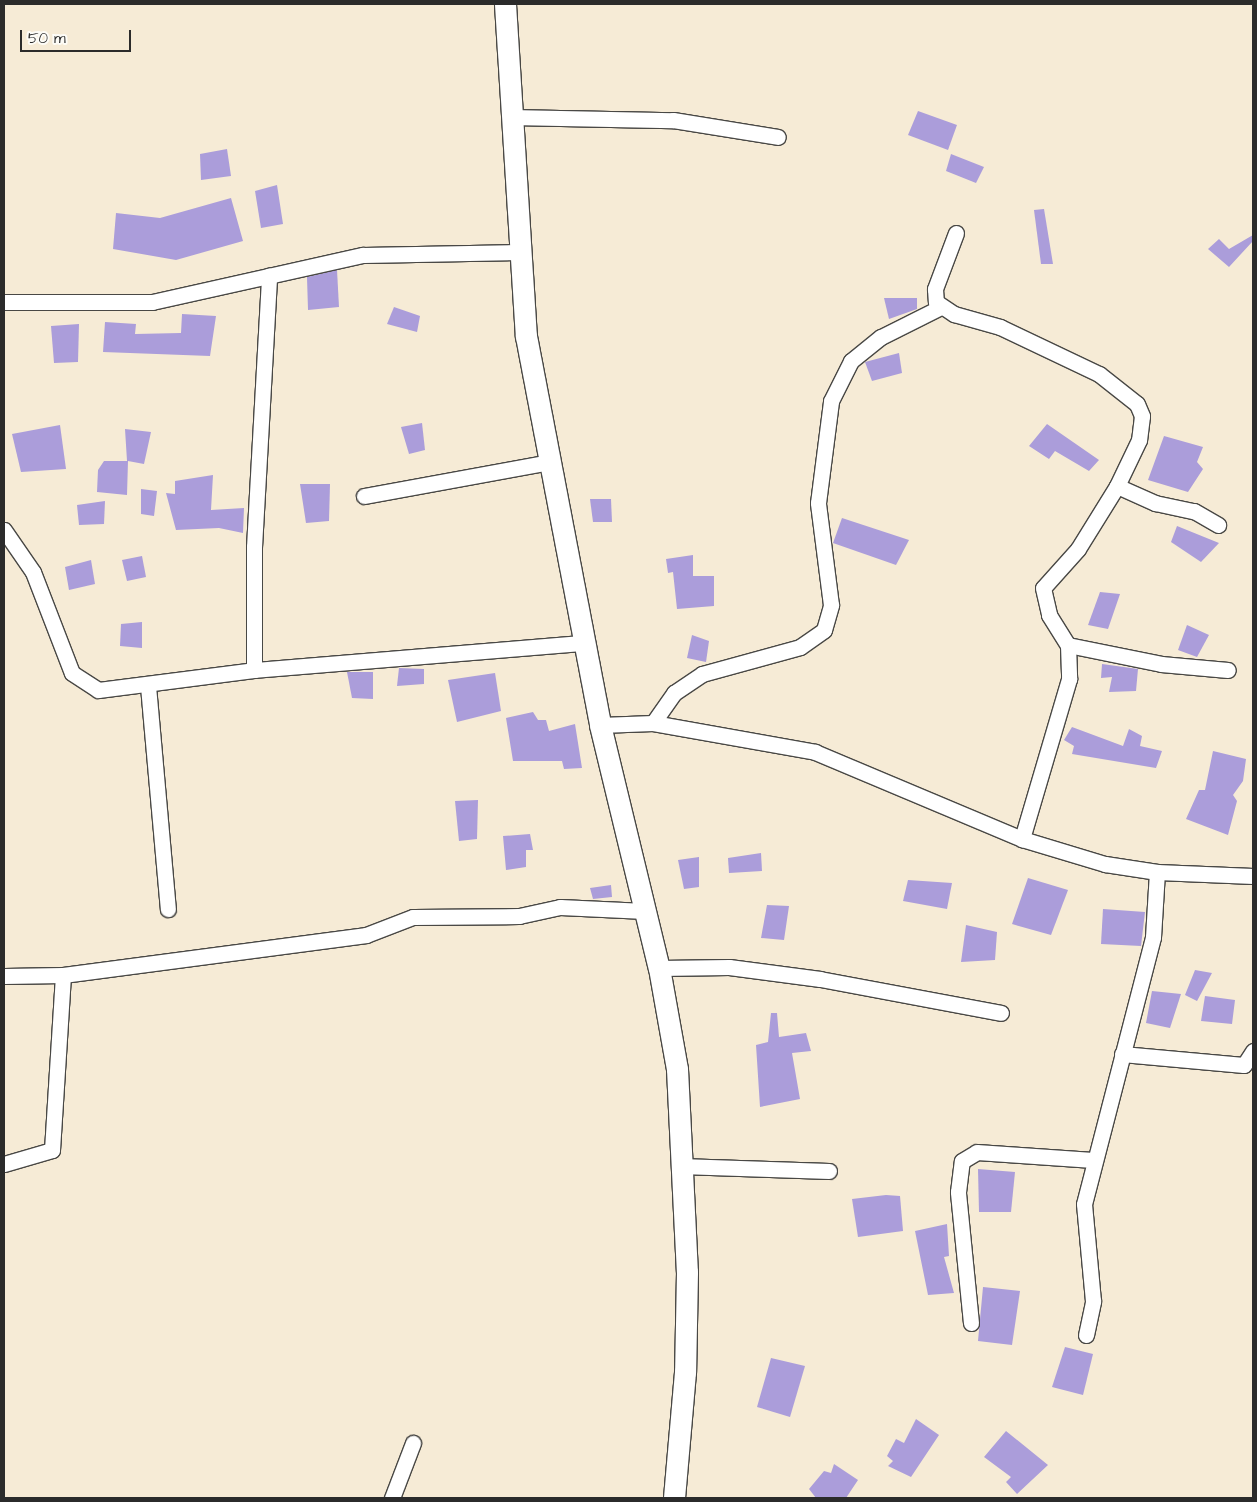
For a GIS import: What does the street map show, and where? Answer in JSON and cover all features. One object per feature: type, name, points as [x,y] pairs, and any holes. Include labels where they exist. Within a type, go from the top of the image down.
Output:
[{"type":"main road","points":[[505,4],[518,252],[526,336],[600,725],[659,968],[677,1069],[680,1166],[687,1281],[685,1372],[674,1498]]},
{"type":"street","points":[[510,116],[672,120],[778,137]]},
{"type":"street","points":[[956,233],[936,289],[936,302],[942,307],[1000,327],[1099,374],[1137,404],[1143,428],[1117,486],[1078,549],[1043,588],[1048,615],[1068,645],[1069,679],[1022,839]]},
{"type":"street","points":[[4,302],[152,302],[363,255],[518,252]]},
{"type":"street","points":[[254,670],[254,547],[269,275]]},
{"type":"street","points":[[653,723],[674,693],[702,674],[792,650],[824,630],[831,605],[818,503],[832,401],[851,361],[881,337],[942,307]]},
{"type":"street","points":[[364,496],[550,462]]},
{"type":"street","points":[[1117,486],[1154,503],[1194,511],[1218,524]]},
{"type":"street","points":[[4,530],[33,572],[72,673],[98,690],[148,686],[254,670],[583,642]]},
{"type":"street","points":[[1068,645],[1161,664],[1228,670]]},
{"type":"street","points":[[148,686],[168,909]]},
{"type":"street","points":[[600,725],[653,723],[815,752],[1022,839],[1105,864],[1157,872],[1253,876]]},
{"type":"street","points":[[1086,1336],[1093,1301],[1084,1204],[1093,1160],[1153,937],[1157,872]]},
{"type":"street","points":[[4,976],[64,976],[366,935],[413,918],[519,916],[560,907],[645,911]]},
{"type":"street","points":[[659,968],[729,967],[802,976],[1001,1013]]},
{"type":"street","points":[[4,1164],[52,1150],[64,976]]},
{"type":"street","points":[[1122,1054],[1244,1065],[1253,1051]]},
{"type":"street","points":[[971,1323],[958,1192],[962,1161],[977,1152],[1093,1160]]},
{"type":"street","points":[[680,1166],[829,1171]]},
{"type":"street","points":[[392,1498],[413,1443]]},
{"type":"building","points":[[918,111],[957,125],[948,150],[908,135]]},
{"type":"building","points":[[227,149],[231,176],[201,180],[200,154]]},
{"type":"building","points":[[951,154],[984,167],[976,183],[946,171]]},
{"type":"building","points":[[277,185],[283,224],[261,228],[255,191]]},
{"type":"building","points":[[231,198],[243,241],[176,260],[113,249],[116,213],[160,218]]},
{"type":"building","points":[[1044,209],[1053,264],[1041,264],[1034,210]]},
{"type":"building","points":[[1253,235],[1253,241],[1229,267],[1208,249],[1219,239],[1229,249]]},
{"type":"building","points":[[337,270],[339,307],[308,310],[307,277]]},
{"type":"building","points":[[884,298],[917,298],[917,309],[889,319]]},
{"type":"building","points":[[394,307],[420,316],[417,332],[387,324]]},
{"type":"building","points":[[182,314],[216,316],[210,356],[103,352],[105,322],[136,324],[135,334],[181,333]]},
{"type":"building","points":[[79,324],[78,362],[54,363],[51,326]]},
{"type":"building","points":[[899,353],[902,373],[872,381],[865,362]]},
{"type":"building","points":[[422,423],[425,450],[409,454],[401,427]]},
{"type":"building","points":[[1047,424],[1099,460],[1089,471],[1055,451],[1049,459],[1029,446]]},
{"type":"building","points":[[60,425],[66,469],[21,472],[12,434]]},
{"type":"building","points":[[125,429],[151,432],[144,464],[128,461],[127,495],[97,492],[98,470],[104,461],[127,461]]},
{"type":"building","points":[[1164,436],[1203,447],[1197,462],[1203,469],[1188,492],[1148,480]]},
{"type":"building","points":[[213,475],[211,510],[244,508],[243,533],[219,528],[176,530],[166,493],[175,494],[175,481]]},
{"type":"building","points":[[300,484],[330,484],[329,521],[306,523]]},
{"type":"building","points":[[141,489],[157,491],[154,516],[141,514]]},
{"type":"building","points":[[590,499],[611,499],[612,522],[593,522]]},
{"type":"building","points":[[105,501],[104,524],[79,525],[77,505]]},
{"type":"building","points":[[842,518],[909,540],[896,565],[833,543]]},
{"type":"building","points":[[1177,526],[1219,543],[1201,562],[1171,542]]},
{"type":"building","points":[[693,555],[693,576],[714,576],[714,606],[677,609],[673,572],[668,573],[666,559]]},
{"type":"building","points":[[142,556],[146,577],[127,581],[122,560]]},
{"type":"building","points":[[91,560],[95,584],[69,590],[65,567]]},
{"type":"building","points":[[1100,592],[1120,594],[1108,629],[1088,625]]},
{"type":"building","points":[[142,622],[142,648],[120,646],[121,624]]},
{"type":"building","points":[[1187,625],[1209,635],[1197,657],[1178,650]]},
{"type":"building","points":[[692,635],[709,641],[706,662],[687,658]]},
{"type":"building","points":[[1102,664],[1138,669],[1136,691],[1109,692],[1112,677],[1101,678]]},
{"type":"building","points":[[399,668],[424,669],[424,684],[397,686]]},
{"type":"building","points":[[347,672],[373,672],[373,699],[352,698]]},
{"type":"building","points":[[495,673],[501,711],[457,722],[448,680]]},
{"type":"building","points":[[533,712],[538,720],[546,720],[549,731],[575,724],[582,768],[564,769],[562,761],[513,761],[506,718]]},
{"type":"building","points":[[1072,727],[1123,746],[1129,729],[1142,736],[1140,746],[1162,751],[1156,768],[1072,754],[1074,746],[1064,740]]},
{"type":"building","points":[[1213,751],[1246,759],[1243,781],[1233,795],[1237,801],[1228,835],[1186,819],[1199,790],[1205,790]]},
{"type":"building","points":[[478,800],[477,839],[459,841],[455,801]]},
{"type":"building","points":[[530,834],[533,850],[526,850],[526,867],[506,870],[503,836]]},
{"type":"building","points":[[761,853],[762,871],[729,873],[728,858]]},
{"type":"building","points":[[699,857],[699,887],[684,889],[678,860]]},
{"type":"building","points":[[1028,878],[1068,890],[1051,935],[1012,924]]},
{"type":"building","points":[[908,880],[952,883],[947,909],[903,901]]},
{"type":"building","points":[[611,885],[612,897],[593,899],[590,888]]},
{"type":"building","points":[[767,905],[789,906],[784,940],[761,938]]},
{"type":"building","points":[[1103,909],[1145,912],[1141,946],[1101,944]]},
{"type":"building","points":[[966,925],[997,932],[995,960],[961,962]]},
{"type":"building","points":[[1195,970],[1212,973],[1197,1001],[1185,995]]},
{"type":"building","points":[[1152,991],[1181,994],[1170,1028],[1146,1023]]},
{"type":"building","points":[[1205,996],[1235,1000],[1232,1024],[1201,1021]]},
{"type":"building","points":[[771,1013],[777,1013],[779,1037],[806,1033],[811,1051],[792,1053],[800,1099],[760,1107],[756,1045],[768,1042]]},
{"type":"building","points":[[978,1169],[1015,1172],[1011,1212],[979,1212]]},
{"type":"building","points":[[886,1195],[900,1196],[903,1231],[858,1237],[852,1199]]},
{"type":"building","points":[[947,1224],[949,1256],[944,1257],[954,1293],[928,1295],[915,1231]]},
{"type":"building","points":[[983,1287],[1020,1291],[1012,1345],[978,1341]]},
{"type":"building","points":[[1065,1347],[1093,1354],[1083,1395],[1052,1387]]},
{"type":"building","points":[[771,1358],[805,1366],[790,1417],[757,1407]]},
{"type":"building","points":[[916,1419],[939,1435],[911,1477],[888,1466],[893,1461],[887,1456],[896,1439],[904,1443]]},
{"type":"building","points":[[1006,1431],[1048,1465],[1017,1494],[1006,1482],[1011,1477],[984,1457]]},
{"type":"building","points":[[834,1464],[858,1480],[846,1498],[816,1498],[809,1489],[824,1471],[831,1473]]}]
